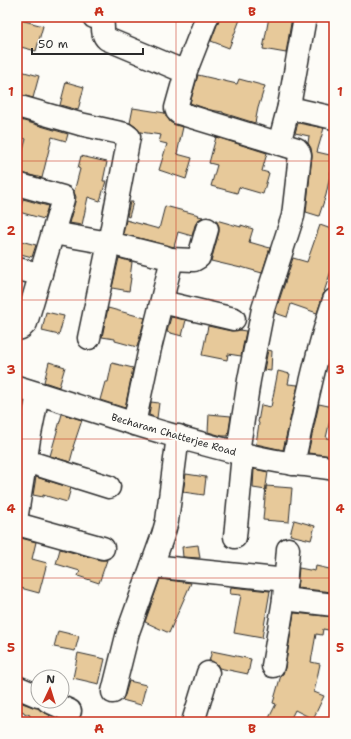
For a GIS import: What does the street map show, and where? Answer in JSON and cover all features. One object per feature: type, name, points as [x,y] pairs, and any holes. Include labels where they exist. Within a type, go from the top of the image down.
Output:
[{"type":"street","points":[[94,17],[102,19],[104,34],[107,39],[185,73]]},
{"type":"street","points":[[207,17],[185,73],[176,108],[177,111],[179,113],[297,150],[300,155],[293,216],[263,309],[249,380],[240,453],[235,537]]},
{"type":"street","points":[[279,144],[289,106],[305,17]]},
{"type":"street","points":[[17,106],[80,124],[127,135],[128,139],[90,338]]},
{"type":"street","points":[[289,106],[290,108],[333,112]]},
{"type":"street","points":[[17,184],[63,197],[26,323],[21,328],[17,329]]},
{"type":"street","points":[[53,233],[109,243],[165,256],[170,259],[194,260],[199,257],[207,229]]},
{"type":"street","points":[[134,424],[150,348],[171,263],[170,259]]},
{"type":"street","points":[[17,269],[41,274]]},
{"type":"street","points":[[162,302],[234,319]]},
{"type":"street","points":[[293,464],[311,383],[332,311]]},
{"type":"street","name":"Becharam Chatterjee Road","points":[[17,387],[134,424],[240,453],[293,464],[334,469]]},
{"type":"street","points":[[17,514],[26,461],[23,438],[38,394]]},
{"type":"street","points":[[113,692],[128,632],[163,535],[178,436]]},
{"type":"street","points":[[26,461],[109,487]]},
{"type":"street","points":[[17,524],[104,548]]},
{"type":"street","points":[[273,666],[285,589],[288,549]]},
{"type":"street","points":[[152,566],[285,589],[334,605]]},
{"type":"street","points":[[193,722],[208,673]]},
{"type":"street","points":[[17,687],[30,693]]},
{"type":"street","points":[[66,709],[70,711]]},
{"type":"building","points":[[220,17],[241,17],[229,48],[211,41]]},
{"type":"building","points":[[269,17],[292,17],[286,53],[263,49]]},
{"type":"building","points":[[17,19],[43,26],[36,51],[17,46]]},
{"type":"building","points":[[17,70],[39,76],[33,98],[17,94]]},
{"type":"building","points":[[198,75],[237,84],[239,79],[265,86],[255,123],[190,103]]},
{"type":"building","points":[[66,82],[84,87],[78,110],[60,105]]},
{"type":"building","points":[[133,108],[165,113],[170,122],[183,127],[177,154],[192,158],[186,179],[159,170],[167,144],[159,142],[161,135],[140,132],[130,123]]},
{"type":"building","points":[[17,119],[68,134],[66,141],[52,137],[42,178],[17,172],[26,139],[23,138],[21,144],[17,144]]},
{"type":"building","points":[[298,123],[324,128],[317,152],[334,156],[334,172],[331,171],[326,195],[319,216],[306,212],[312,156],[311,148],[308,143],[309,136],[295,133]]},
{"type":"building","points":[[216,137],[267,153],[262,171],[269,173],[263,194],[239,187],[237,193],[211,186],[217,165],[209,163]]},
{"type":"building","points":[[81,156],[107,162],[103,181],[106,181],[100,201],[88,197],[82,225],[69,223],[76,197],[74,192],[80,169],[78,168]]},
{"type":"building","points":[[23,199],[48,206],[44,219],[19,212]]},
{"type":"building","points":[[130,202],[133,202],[129,217],[127,216]]},
{"type":"building","points":[[165,206],[203,217],[198,220],[195,225],[192,236],[178,232],[174,247],[123,234],[126,220],[159,229]]},
{"type":"building","points":[[216,220],[253,229],[249,242],[270,248],[262,273],[211,261],[219,232],[219,226]]},
{"type":"building","points":[[320,225],[334,230],[334,262],[317,313],[291,304],[287,317],[275,313],[293,258],[307,262]]},
{"type":"building","points":[[17,240],[36,245],[32,257],[17,253]]},
{"type":"building","points":[[119,258],[132,262],[129,291],[112,288]]},
{"type":"building","points":[[108,308],[145,318],[137,347],[115,341],[115,339],[102,337]]},
{"type":"building","points":[[46,312],[64,316],[59,335],[42,331]]},
{"type":"building","points":[[171,317],[186,320],[182,336],[167,332]]},
{"type":"building","points":[[208,326],[231,331],[246,331],[241,356],[228,354],[227,360],[202,355]]},
{"type":"building","points":[[268,350],[272,351],[271,371],[264,370]]},
{"type":"building","points":[[49,362],[65,367],[59,387],[44,382]]},
{"type":"building","points":[[112,363],[133,368],[125,408],[100,400],[105,382],[108,382]]},
{"type":"building","points":[[278,371],[290,374],[288,384],[298,385],[283,450],[256,444],[261,405],[271,407]]},
{"type":"building","points":[[151,402],[159,403],[157,418],[149,415]]},
{"type":"building","points":[[319,404],[333,407],[326,438],[334,439],[334,456],[308,453]]},
{"type":"building","points":[[62,414],[82,420],[73,447],[70,462],[50,456]]},
{"type":"building","points":[[209,414],[231,416],[228,436],[208,432]]},
{"type":"building","points":[[254,469],[268,472],[266,486],[292,488],[289,522],[263,520],[266,490],[253,488]]},
{"type":"building","points":[[186,474],[206,477],[204,495],[183,492]]},
{"type":"building","points":[[36,477],[71,488],[67,502],[43,495],[43,497],[33,495]]},
{"type":"building","points":[[294,520],[315,526],[311,540],[290,535]]},
{"type":"building","points":[[17,537],[36,542],[32,559],[47,563],[39,593],[17,587]]},
{"type":"building","points":[[198,545],[200,558],[183,557],[182,547]]},
{"type":"building","points":[[60,549],[100,560],[107,560],[99,583],[78,576],[80,571],[56,564]]},
{"type":"building","points":[[316,566],[334,570],[334,584],[332,592],[297,588],[299,568],[315,571]]},
{"type":"building","points":[[160,579],[191,583],[169,633],[145,622]]},
{"type":"building","points":[[231,587],[270,591],[262,638],[234,633],[241,595],[230,594]]},
{"type":"building","points":[[294,613],[334,617],[334,631],[323,629],[322,635],[316,634],[311,662],[320,664],[314,692],[324,696],[313,719],[295,710],[289,722],[267,722],[276,704],[273,703],[281,675],[283,674],[285,668]]},
{"type":"building","points":[[58,631],[79,636],[75,651],[54,647]]},
{"type":"building","points":[[212,651],[251,659],[248,674],[219,668],[217,664],[209,661]]},
{"type":"building","points":[[78,653],[105,659],[99,684],[73,678]]},
{"type":"building","points":[[129,681],[146,685],[141,705],[122,700]]},
{"type":"building","points":[[17,701],[30,706],[30,709],[39,709],[50,715],[47,722],[28,722],[30,715],[17,709]]}]
